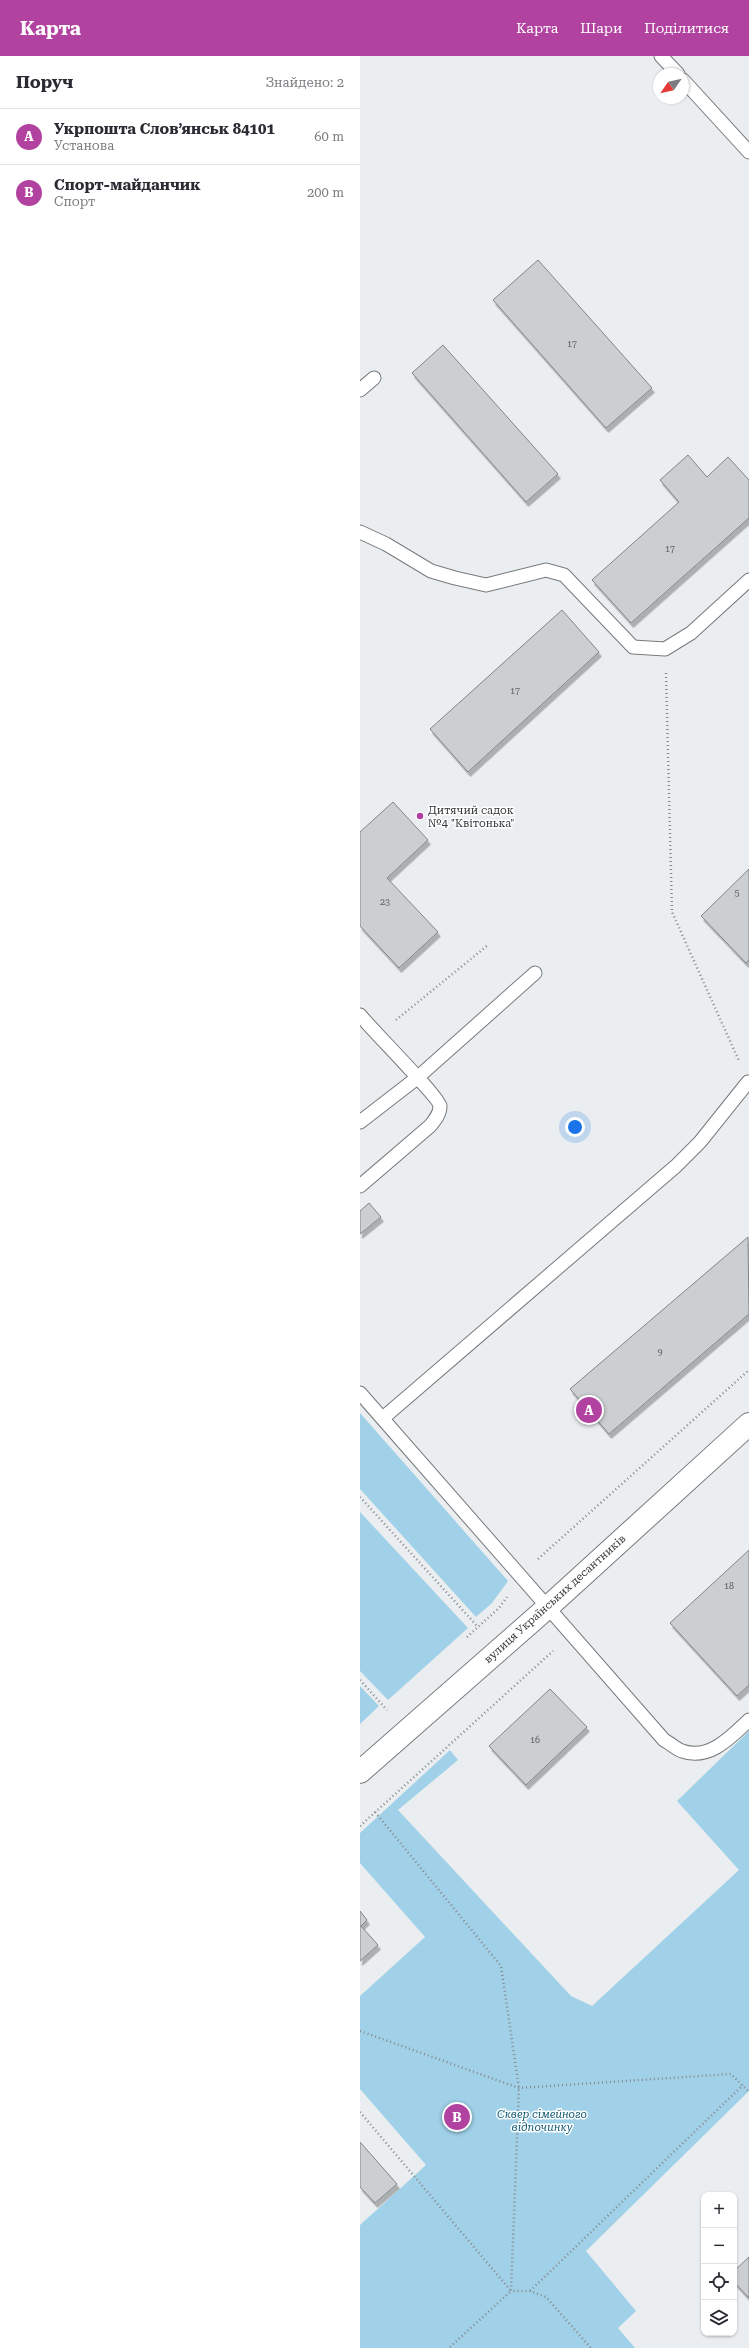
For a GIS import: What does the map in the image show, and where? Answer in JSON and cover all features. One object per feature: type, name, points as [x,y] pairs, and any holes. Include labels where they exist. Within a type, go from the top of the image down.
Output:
[{"type":"street","name":"вулиця Українських десантників","points":[[360,1772],[548,1607],[749,1424]]},
{"type":"lane","points":[[661,56],[672,68]]},
{"type":"lane","points":[[689,87],[749,152]]},
{"type":"lane","points":[[360,390],[374,378]]},
{"type":"lane","points":[[360,532],[386,544],[431,571],[486,585],[546,570],[564,575],[633,647],[665,649],[691,633],[749,580]]},
{"type":"lane","points":[[360,1122],[417,1078],[536,972]]},
{"type":"lane","points":[[360,1015],[377,1036],[431,1091],[440,1106],[438,1115],[430,1126],[360,1186]]},
{"type":"lane","points":[[383,1418],[676,1166],[700,1142],[748,1082]]},
{"type":"lane","points":[[360,1393],[659,1734],[682,1751],[699,1753],[712,1750],[749,1720]]},
{"type":"path","points":[[665,649],[672,912],[748,1082]]},
{"type":"path","points":[[377,1036],[488,945]]},
{"type":"path","points":[[461,1642],[499,1608],[521,1575],[749,1370]]},
{"type":"path","points":[[360,1498],[478,1627]]},
{"type":"path","points":[[360,1826],[571,1634]]},
{"type":"path","points":[[360,1680],[387,1710]]},
{"type":"path","points":[[382,1715],[392,1706]]},
{"type":"path","points":[[375,1812],[501,1966],[519,2088],[511,2291]]},
{"type":"path","points":[[360,2031],[519,2088],[731,2074],[749,2092]]},
{"type":"path","points":[[530,2291],[743,2085]]},
{"type":"path","points":[[360,2112],[511,2291]]},
{"type":"path","points":[[449,2348],[511,2291],[530,2291],[546,2298],[591,2348]]},
{"type":"green space","points":[[360,1413],[508,1581],[492,1603],[476,1617],[360,1489]]},
{"type":"green space","points":[[360,1512],[468,1628],[388,1700],[360,1671]]},
{"type":"green space","points":[[360,1686],[379,1706],[360,1724]]},
{"type":"green space","name":"Сквер сімейного відпочинку","points":[[749,1731],[749,2091],[586,2251],[636,2311],[618,2328],[635,2348],[360,2348],[360,2225],[426,2165],[360,2089],[360,1996],[425,1937],[360,1863],[360,1833],[450,1750],[458,1760],[398,1810],[571,1996],[592,2006],[739,1870],[677,1801]]},
{"type":"building","points":[[538,260],[652,388],[606,428],[493,300]]},
{"type":"building","points":[[443,345],[558,474],[526,502],[412,373]]},
{"type":"building","points":[[688,455],[707,477],[728,457],[749,480],[749,518],[631,623],[592,580],[679,502],[660,480]]},
{"type":"building","points":[[562,610],[599,652],[468,772],[430,729]]},
{"type":"building","points":[[393,802],[428,840],[387,878],[438,932],[399,968],[360,926],[360,832]]},
{"type":"building","points":[[749,869],[749,960],[746,963],[701,916]]},
{"type":"building","points":[[369,1203],[381,1217],[360,1234],[360,1211]]},
{"type":"building","points":[[748,1237],[749,1314],[609,1434],[570,1389]]},
{"type":"building","points":[[749,1550],[749,1685],[737,1696],[670,1623]]},
{"type":"building","points":[[550,1689],[587,1727],[526,1785],[489,1746]]},
{"type":"building","points":[[360,1911],[367,1920],[360,1927]]},
{"type":"building","points":[[361,1926],[378,1945],[360,1961],[360,1927]]},
{"type":"building","points":[[360,2142],[397,2184],[375,2203],[360,2187]]},
{"type":"building","points":[[749,2257],[749,2298],[737,2285],[737,2268]]},
{"type":"place","name":"Дитячий садок №4 \"Квітонька\"","points":[[420,816]]},
{"type":"place","name":"Укрпошта Слов’янськ 84101","points":[[589,1410]]},
{"type":"place","name":"Спорт-майданчик","points":[[457,2117]]}]
